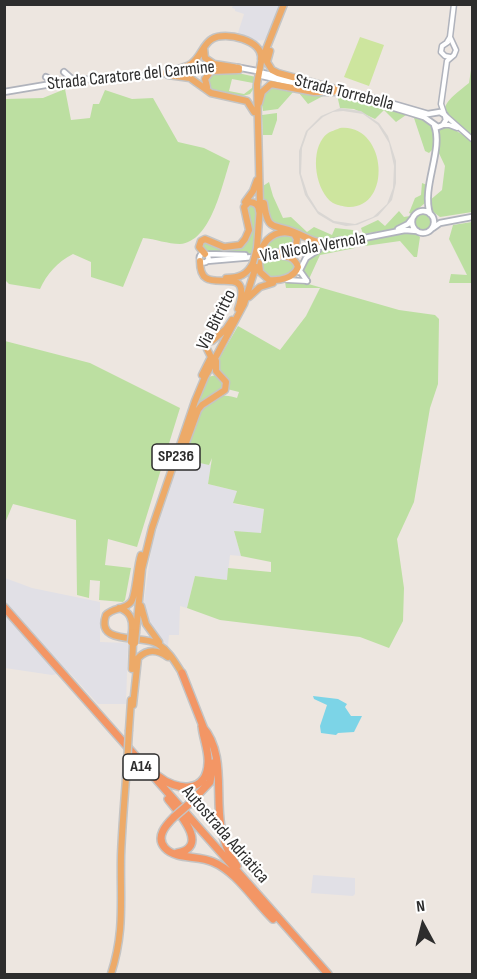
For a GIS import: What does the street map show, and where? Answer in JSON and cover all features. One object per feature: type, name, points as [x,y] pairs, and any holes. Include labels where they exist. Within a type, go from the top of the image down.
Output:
[{"type":"highway","name":"Via Bitritto","points":[[133,643],[137,579],[142,552],[200,380],[238,312],[258,257],[260,206],[256,93],[259,73],[285,4]]},
{"type":"highway","name":"Via Bitritto","points":[[134,632],[142,569],[149,537],[205,377],[247,298],[258,257],[263,196],[260,74],[275,31]]},
{"type":"highway","points":[[249,42],[266,41],[275,31]]},
{"type":"highway","points":[[275,31],[268,58],[268,65],[272,70],[336,91]]},
{"type":"highway","points":[[166,74],[192,63],[211,39],[219,36],[227,36],[256,45],[261,51],[259,73],[252,93],[244,97],[216,93],[206,86],[205,77],[211,71],[239,69]]},
{"type":"highway","points":[[204,48],[205,58],[210,63],[239,69]]},
{"type":"highway","points":[[166,74],[190,78],[211,93],[247,101],[254,111],[257,140]]},
{"type":"highway","points":[[259,106],[262,92],[271,84],[314,92],[336,91]]},
{"type":"highway","points":[[259,174],[253,191],[242,206],[247,227],[244,238],[239,243],[228,246],[209,238],[202,238],[198,244],[204,258],[204,273],[207,277],[213,278],[241,276],[248,272],[267,240],[273,235],[283,232],[294,234],[297,239],[296,245],[280,253]]},
{"type":"highway","points":[[263,196],[265,213],[272,225],[292,231],[311,241],[330,244]]},
{"type":"highway","points":[[212,341],[226,329],[238,312],[242,295],[238,286],[231,280],[213,280],[202,274],[204,258],[199,247],[201,241],[205,239],[224,248],[243,242],[249,227],[244,207],[249,202],[255,202],[259,209],[259,240]]},
{"type":"highway","points":[[258,257],[260,272],[269,280],[280,280],[295,273],[298,267],[296,261],[280,253]]},
{"type":"highway","points":[[232,328],[236,326],[250,295],[255,290],[264,285],[287,280]]},
{"type":"highway","points":[[180,459],[198,410],[225,390],[225,382],[216,371],[215,365],[220,350]]},
{"type":"highway","points":[[200,380],[210,358],[206,353]]},
{"type":"highway","points":[[192,411],[206,379],[213,375],[221,376]]},
{"type":"highway","points":[[142,552],[137,567],[133,599],[128,605],[106,615],[104,624],[109,634],[116,637],[149,640],[166,650],[182,673],[212,755],[213,772],[205,788],[164,827],[161,836],[164,847],[170,852]]},
{"type":"highway","points":[[142,569],[140,601],[143,616],[149,630],[172,655],[177,666]]},
{"type":"highway","name":"Autostrada Adriatica","points":[[4,607],[328,975]]},
{"type":"highway","points":[[118,608],[130,616],[134,632]]},
{"type":"highway","name":"Autostrada Adriatica","points":[[4,612],[323,975]]},
{"type":"highway","name":"SP236","points":[[114,973],[125,920],[124,852],[133,643]]},
{"type":"highway","name":"SP236","points":[[130,730],[133,705],[133,643]]},
{"type":"highway","points":[[133,705],[136,662],[141,655],[156,651],[177,666]]},
{"type":"highway","name":"A14","points":[[123,741],[163,780],[177,787],[187,787],[199,782],[207,771],[208,756],[202,726]]},
{"type":"highway","name":"A14","points":[[202,726],[208,733],[218,767],[220,820],[224,840],[238,868],[264,902]]},
{"type":"highway","name":"A14","points":[[159,788],[187,824],[192,835],[191,844],[185,851],[170,852]]},
{"type":"highway","name":"A14","points":[[170,852],[204,858],[222,867],[277,922]]},
{"type":"main road","name":"Strada Caratore del Carmine","points":[[4,93],[78,82],[141,79],[199,67],[239,69],[259,73]]},
{"type":"main road","points":[[64,72],[72,79],[87,79]]},
{"type":"main road","name":"Strada Torrebella","points":[[259,73],[424,115]]},
{"type":"main road","name":"Strada Caratore del Carmine","points":[[4,93],[42,86],[48,82],[46,77],[55,82],[67,82],[166,74]]},
{"type":"main road","points":[[424,115],[440,112],[445,115],[446,120],[437,135],[428,200],[434,224],[431,229]]},
{"type":"main road","points":[[434,114],[432,118],[437,135]]},
{"type":"main road","points":[[424,115],[433,124],[443,126]]},
{"type":"main road","points":[[428,200],[412,219],[412,225],[417,231],[424,232],[440,223],[472,216]]},
{"type":"main road","points":[[417,213],[424,211],[442,219],[472,216]]},
{"type":"main road","name":"Via Nicola Vernola","points":[[368,237],[401,228],[412,219]]},
{"type":"main road","name":"Via Nicola Vernola","points":[[204,258],[218,259],[280,253],[408,230],[417,231]]},
{"type":"main road","points":[[287,280],[299,271],[303,262],[311,254],[330,244]]},
{"type":"main road","points":[[299,271],[307,280]]},
{"type":"street","points":[[450,43],[454,4]]},
{"type":"street","points":[[447,58],[456,52],[456,48],[450,43]]},
{"type":"street","points":[[450,43],[441,49],[447,58],[441,104],[445,115],[472,139]]},
{"type":"street","points":[[434,114],[441,104]]},
{"type":"street","points":[[443,126],[449,125],[460,130]]},
{"type":"street","points":[[287,280],[307,280]]},
{"type":"shaded area","points":[[233,5],[282,5],[270,34],[264,40],[256,41],[237,36],[244,14],[235,11],[232,8]]},
{"type":"shaded area","points":[[340,108],[361,111],[379,123],[388,136],[396,161],[396,183],[392,200],[378,216],[357,225],[346,226],[333,223],[318,214],[305,195],[299,173],[299,151],[306,131],[321,116]],"holes":[[[343,111],[363,114],[378,125],[389,143],[394,166],[393,188],[387,204],[373,217],[355,224],[334,221],[318,211],[308,195],[301,174],[302,148],[308,131],[323,117],[333,112]]]},
{"type":"shaded area","points":[[180,459],[211,465],[208,484],[237,491],[234,504],[264,509],[261,534],[234,531],[241,556],[230,555],[227,580],[195,576],[187,608],[180,606],[179,635],[169,635],[168,646],[155,635],[146,621],[143,609],[152,543]]},
{"type":"shaded area","points":[[5,578],[32,588],[100,602],[100,642],[128,643],[126,704],[98,704],[69,672],[52,675],[5,668]]},
{"type":"shaded area","points":[[313,875],[355,878],[355,894],[353,896],[311,893]]},
{"type":"green space","points":[[360,37],[384,45],[369,86],[344,77]]},
{"type":"green space","points":[[472,63],[472,137],[453,121],[445,110],[450,99],[469,83]]},
{"type":"green space","points":[[212,72],[238,73],[256,77],[250,94],[243,96],[213,91],[209,89],[206,80]],"holes":[[[232,79],[253,83],[252,88],[244,94],[229,91]]]},
{"type":"green space","points":[[269,87],[323,94],[323,96],[308,104],[299,93],[294,91],[278,109],[263,111],[261,99]]},
{"type":"green space","points":[[65,89],[71,120],[90,118],[93,104],[99,104],[105,90],[132,99],[153,98],[178,142],[204,148],[230,161],[214,211],[200,234],[191,241],[180,244],[143,238],[123,287],[91,277],[91,262],[73,254],[53,269],[40,289],[9,284],[5,280],[6,99],[43,98]]},
{"type":"green space","points":[[337,95],[406,113],[406,115],[396,122],[384,110],[375,119],[354,109],[340,108]]},
{"type":"green space","points":[[277,113],[272,135],[263,135],[262,115]]},
{"type":"green space","points":[[413,115],[429,122],[435,129],[433,149],[429,153],[425,151]]},
{"type":"green space","points":[[446,125],[472,140],[472,212],[440,217],[432,211],[429,201],[442,190],[445,166],[437,149],[440,130]]},
{"type":"green space","points":[[340,128],[356,130],[367,139],[375,151],[378,166],[378,182],[372,195],[363,204],[348,207],[335,204],[327,198],[322,191],[317,173],[319,145],[327,134]]},
{"type":"green space","points":[[269,182],[283,218],[291,217],[307,232],[314,227],[332,235],[335,228],[353,230],[354,236],[320,240],[271,224],[264,202],[263,186]]},
{"type":"green space","points":[[422,183],[427,185],[425,203],[412,214],[409,213],[415,198],[421,195]]},
{"type":"green space","points":[[247,204],[257,205],[253,254],[202,251],[202,241],[236,247],[249,235]]},
{"type":"green space","points":[[399,211],[404,217],[410,216],[409,222],[393,229],[363,234],[361,228],[378,220],[385,226]]},
{"type":"green space","points":[[419,213],[427,213],[432,218],[430,229],[419,231],[414,226],[414,218]]},
{"type":"green space","points":[[472,222],[472,283],[449,283],[451,274],[467,275],[449,239],[453,225]]},
{"type":"green space","points":[[407,231],[420,237],[417,257],[414,257],[400,241],[365,246],[364,241]]},
{"type":"green space","points":[[292,233],[296,243],[289,248],[262,253],[269,238]]},
{"type":"green space","points":[[353,243],[355,248],[320,255],[309,279],[305,278],[301,270],[310,257],[323,250]]},
{"type":"green space","points":[[282,257],[295,262],[295,271],[277,279],[264,276],[260,262]]},
{"type":"green space","points":[[298,281],[399,310],[435,315],[439,319],[438,384],[430,408],[414,502],[397,539],[404,588],[403,621],[389,648],[360,637],[220,620],[187,608],[195,576],[227,580],[228,568],[271,572],[271,562],[241,556],[234,531],[261,533],[264,509],[233,503],[237,491],[208,484],[212,458],[209,465],[182,459],[191,430],[206,404],[223,396],[237,398],[239,392],[227,389],[217,362],[238,326],[280,350],[306,316],[320,288],[286,288],[285,282]]},
{"type":"green space","points":[[5,341],[90,363],[180,408],[137,547],[108,539],[105,565],[131,568],[123,602],[99,600],[100,581],[90,580],[89,598],[77,595],[76,520],[13,504],[5,523]]},
{"type":"green space","points":[[216,375],[223,379],[224,388],[193,415],[208,377]]},
{"type":"water","points":[[313,696],[338,699],[347,704],[345,707],[351,716],[362,716],[354,732],[336,735],[321,733],[320,726],[327,705],[314,699]]}]
